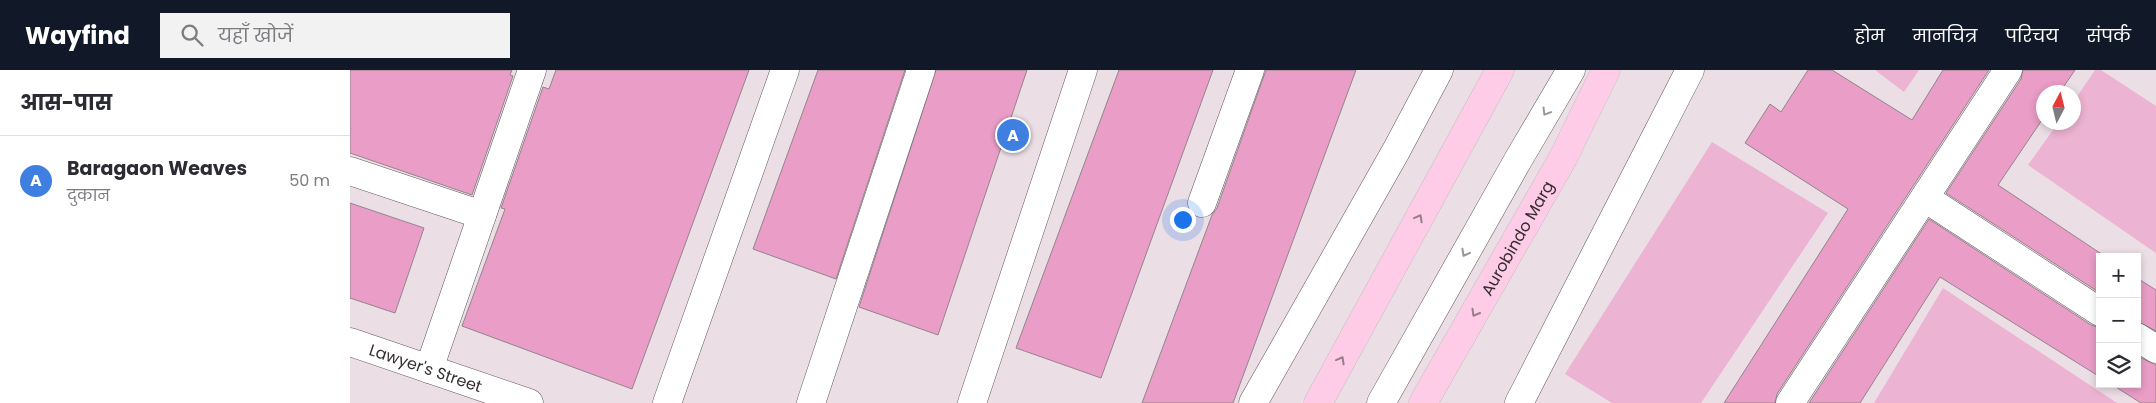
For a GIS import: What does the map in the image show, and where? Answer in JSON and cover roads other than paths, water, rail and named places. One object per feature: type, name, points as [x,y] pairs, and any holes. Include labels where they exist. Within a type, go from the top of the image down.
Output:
[{"type":"highway","points":[[1318,403],[1500,70]]},
{"type":"highway","name":"Aurobindo Marg","points":[[1423,403],[1563,158],[1606,70]]},
{"type":"street","points":[[429,369],[532,70]]},
{"type":"street","points":[[667,403],[785,70]]},
{"type":"street","points":[[811,403],[921,70]]},
{"type":"street","points":[[972,403],[1083,70]]},
{"type":"street","points":[[1202,203],[1250,70]]},
{"type":"street","points":[[1253,403],[1396,151],[1439,70]]},
{"type":"street","points":[[1380,403],[1571,70]]},
{"type":"street","points":[[1519,403],[1690,70]]},
{"type":"street","points":[[1790,403],[2008,70]]},
{"type":"street","points":[[350,171],[482,215]]},
{"type":"street","points":[[1925,198],[2096,309]]},
{"type":"street","points":[[2141,340],[2156,349]]},
{"type":"street","name":"Lawyer's Street","points":[[350,342],[529,403]]},
{"type":"place","name":"Baragaon Weaves","points":[[1013,135]]}]
